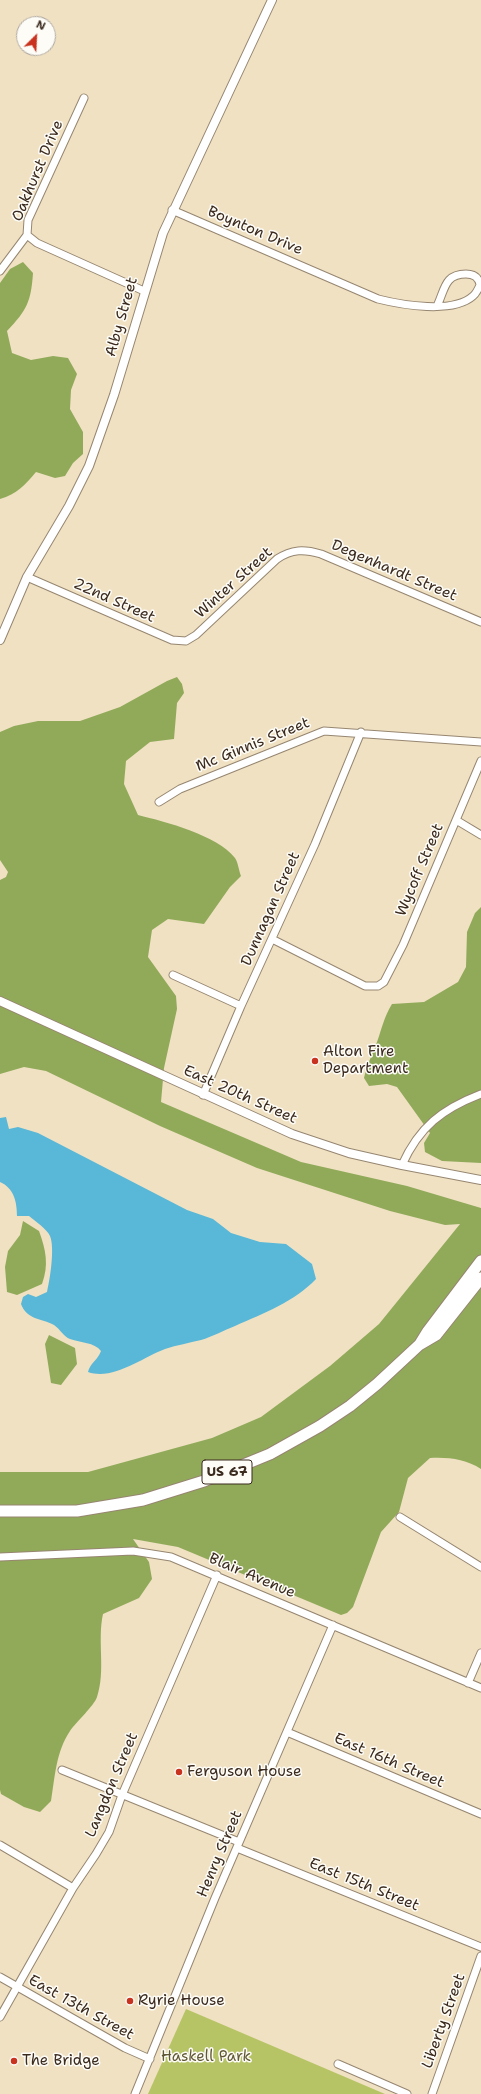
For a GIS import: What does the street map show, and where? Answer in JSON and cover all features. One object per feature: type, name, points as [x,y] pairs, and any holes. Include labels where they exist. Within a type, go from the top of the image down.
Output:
[{"type":"highway","name":"US 67","points":[[419,1345],[481,1261]]},
{"type":"highway","name":"US 67","points":[[0,1511],[45,1512],[109,1507],[161,1495],[228,1472],[288,1445],[336,1416],[364,1396],[419,1345],[436,1335],[481,1278]]},
{"type":"street","name":"Alby Street","points":[[0,640],[27,577],[70,506],[89,466],[114,396],[144,291],[172,210],[272,0]]},
{"type":"street","name":"Oakhurst Drive","points":[[0,271],[27,235],[28,220],[84,98]]},
{"type":"street","name":"Boynton Drive","points":[[172,210],[378,299],[394,303],[438,306],[466,300],[473,296],[481,283]]},
{"type":"street","points":[[27,235],[37,243],[144,291]]},
{"type":"street","points":[[438,306],[443,287],[452,277],[458,274],[474,275],[481,283]]},
{"type":"street","name":"Degenhardt Street","points":[[296,550],[309,550],[321,554],[481,622]]},
{"type":"street","name":"Winter Street","points":[[192,638],[269,566],[283,555],[296,550]]},
{"type":"street","name":"22nd Street","points":[[27,577],[148,631],[172,640],[186,641],[192,638]]},
{"type":"street","name":"Mc Ginnis Street","points":[[159,802],[180,789],[315,734],[333,730],[481,742]]},
{"type":"street","name":"Dunnagan Street","points":[[202,1095],[315,844],[361,732]]},
{"type":"street","name":"Wycoff Street","points":[[272,939],[365,986],[378,986],[388,977],[403,945],[481,761]]},
{"type":"street","points":[[456,820],[481,835]]},
{"type":"street","points":[[173,975],[241,1006]]},
{"type":"street","name":"East 20th Street","points":[[0,1001],[202,1095],[292,1134],[349,1153],[481,1180]]},
{"type":"street","points":[[402,1165],[414,1140],[427,1125],[455,1104],[481,1094]]},
{"type":"street","points":[[400,1517],[481,1567]]},
{"type":"street","name":"Blair Avenue","points":[[0,1558],[133,1551],[171,1557],[217,1575],[481,1688]]},
{"type":"street","name":"Langdon Street","points":[[0,2017],[73,1888],[96,1854],[108,1832],[122,1795],[217,1575]]},
{"type":"street","name":"Henry Street","points":[[135,2094],[238,1845],[333,1625]]},
{"type":"street","points":[[468,1683],[481,1653]]},
{"type":"street","name":"East 16th Street","points":[[287,1732],[481,1814]]},
{"type":"street","name":"East 15th Street","points":[[62,1770],[481,1947]]},
{"type":"street","points":[[0,1845],[73,1888]]},
{"type":"street","name":"Liberty Street","points":[[432,2094],[481,1956]]},
{"type":"street","name":"East 13th Street","points":[[0,1978],[126,2048],[150,2059]]},
{"type":"street","points":[[338,2064],[407,2094]]},
{"type":"green space","points":[[23,262],[33,273],[32,283],[27,305],[7,331],[12,353],[31,360],[53,356],[68,358],[77,374],[71,390],[70,409],[83,432],[83,454],[73,463],[65,476],[55,478],[36,472],[20,488],[0,499],[0,283],[10,269]]},
{"type":"green space","points":[[177,677],[182,684],[184,693],[177,703],[174,739],[150,742],[126,761],[124,784],[138,815],[190,830],[216,843],[227,850],[235,858],[241,876],[230,887],[204,924],[168,919],[152,930],[148,957],[176,996],[177,1009],[164,1068],[161,1102],[301,1162],[407,1186],[481,1208],[481,1469],[457,1459],[430,1458],[408,1478],[399,1512],[381,1532],[353,1607],[347,1613],[341,1615],[178,1547],[133,1539],[149,1562],[152,1579],[139,1598],[103,1614],[101,1624],[101,1676],[97,1697],[65,1739],[57,1764],[51,1801],[40,1812],[24,1807],[1,1794],[0,1790],[0,1472],[88,1472],[212,1438],[261,1417],[330,1366],[379,1324],[460,1224],[445,1225],[390,1211],[257,1168],[160,1126],[46,1071],[24,1067],[0,1074],[0,880],[6,877],[8,872],[0,860],[0,732],[14,726],[38,721],[80,721],[120,707]]},
{"type":"green space","points":[[481,907],[481,1163],[442,1161],[425,1152],[424,1143],[430,1133],[397,1087],[387,1084],[369,1086],[364,1078],[385,1018],[392,1004],[424,1002],[458,982],[466,967],[467,932],[475,913]]},
{"type":"green space","points":[[23,1221],[39,1231],[45,1251],[46,1264],[42,1284],[17,1295],[7,1292],[5,1267],[8,1251],[20,1235]]},
{"type":"green space","points":[[49,1335],[75,1348],[77,1364],[61,1385],[51,1383],[45,1344]]},
{"type":"green space","name":"Haskell Park","points":[[186,2009],[385,2094],[148,2094]]},
{"type":"water","points":[[6,1117],[9,1129],[18,1127],[38,1133],[187,1210],[213,1219],[231,1233],[260,1242],[286,1244],[312,1264],[316,1279],[288,1301],[209,1337],[165,1349],[118,1371],[98,1374],[88,1372],[90,1366],[101,1351],[91,1344],[68,1338],[54,1325],[31,1316],[21,1304],[23,1297],[28,1294],[36,1297],[47,1292],[51,1272],[52,1248],[50,1236],[44,1228],[29,1216],[17,1216],[12,1192],[0,1182],[0,1118]]},
{"type":"place","name":"Alton Fire Department","points":[[315,1061]]},
{"type":"place","name":"Ferguson House","points":[[179,1772]]},
{"type":"place","name":"Ryrie House","points":[[130,2001]]},
{"type":"place","name":"The Bridge","points":[[14,2061]]}]
